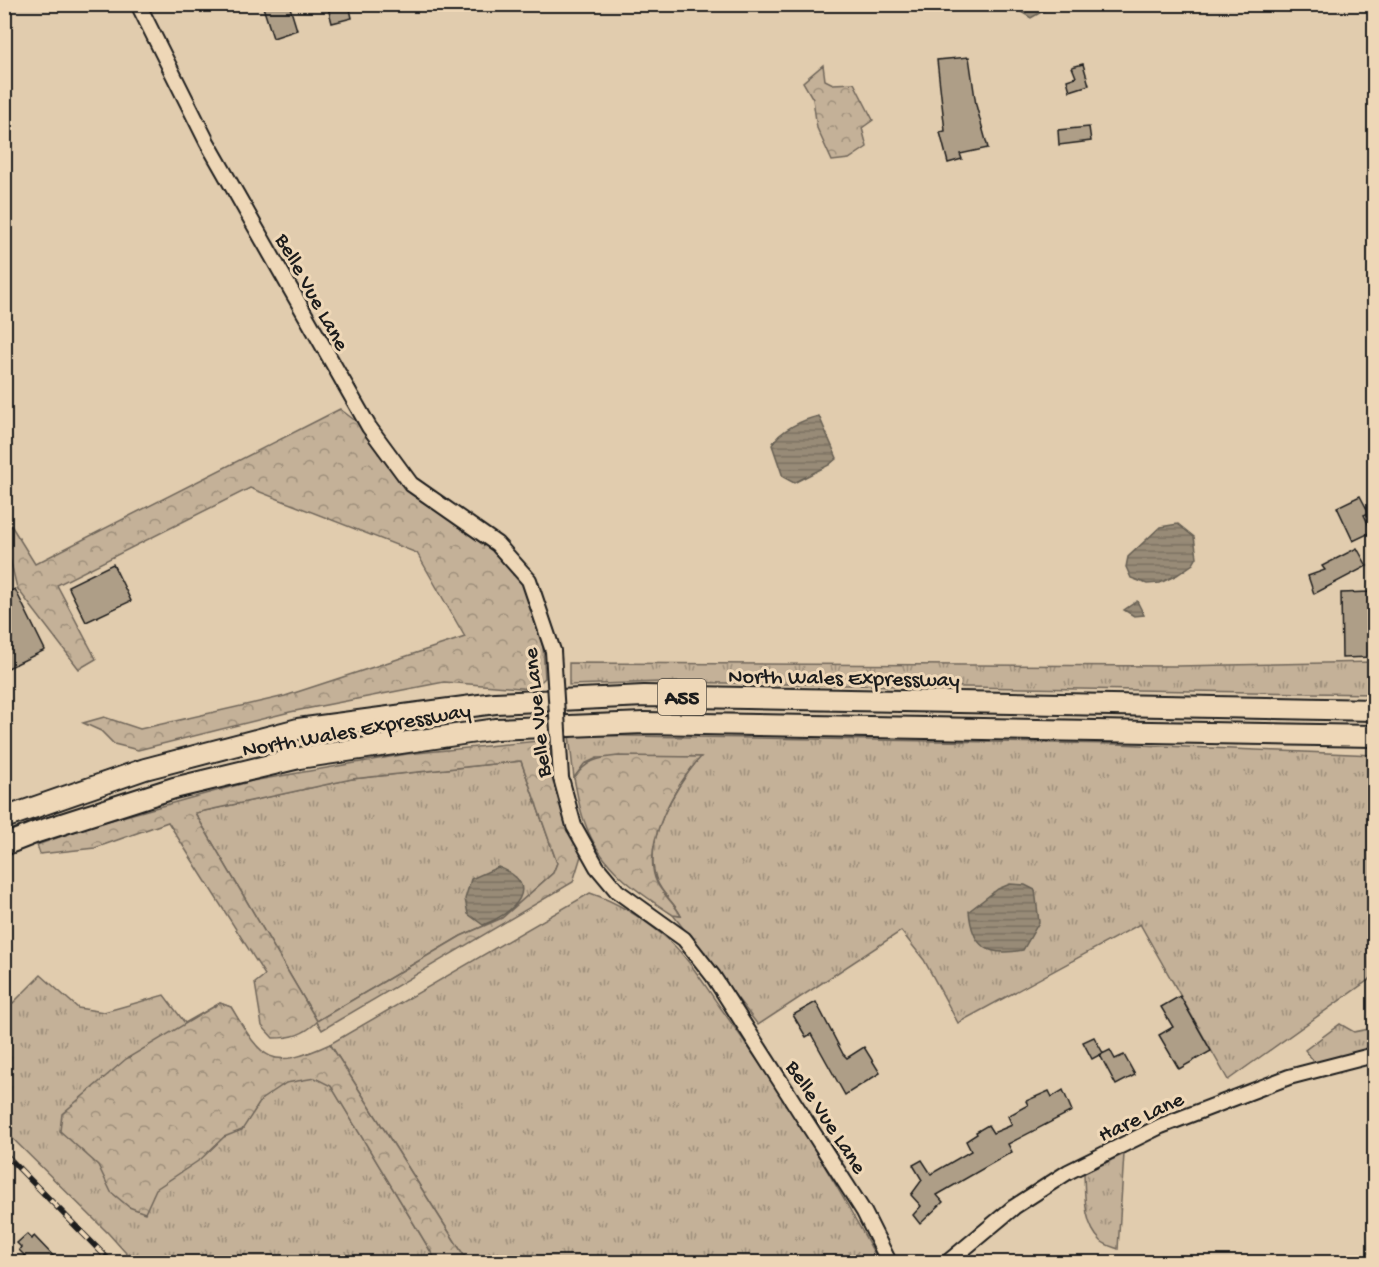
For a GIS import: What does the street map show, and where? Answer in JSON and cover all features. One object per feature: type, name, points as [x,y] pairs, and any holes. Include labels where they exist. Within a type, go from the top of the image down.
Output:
[{"type":"highway","name":"North Wales Expressway","points":[[4,818],[145,769],[298,729],[495,703],[644,696],[1374,710]]},
{"type":"highway","name":"North Wales Expressway","points":[[4,845],[37,832],[174,788],[299,758],[496,729],[644,723],[1374,736]]},
{"type":"street","name":"Belle Vue Lane","points":[[138,4],[207,142],[369,427],[411,484],[497,544],[529,580],[553,651],[561,778],[574,826],[597,867],[617,891],[684,939],[713,976],[864,1212],[889,1263]]},
{"type":"street","name":"Hare Lane","points":[[948,1263],[1023,1201],[1068,1172],[1161,1126],[1289,1077],[1374,1055]]},
{"type":"green space","points":[[823,65],[825,80],[833,84],[854,83],[873,120],[862,128],[867,147],[849,159],[832,161],[817,128],[813,99],[803,82]]},
{"type":"green space","points":[[340,409],[366,429],[409,489],[494,548],[524,582],[543,647],[545,678],[533,689],[444,682],[290,712],[138,750],[114,744],[101,731],[83,723],[104,717],[140,729],[285,696],[465,637],[417,553],[250,488],[57,585],[96,659],[79,669],[17,588],[10,559],[5,551],[4,514],[35,564]]},
{"type":"green space","points":[[1374,662],[1374,694],[662,682],[569,685],[569,663],[1177,666]]},
{"type":"green space","points":[[569,735],[1117,744],[1374,755],[1374,976],[1228,1080],[1140,924],[958,1023],[924,960],[901,931],[758,1025],[673,915],[681,916],[659,886],[653,865],[657,832],[664,815],[681,783],[700,757],[597,758],[584,764],[574,778]]},
{"type":"green space","points":[[548,740],[553,782],[581,856],[573,882],[322,1030],[317,1022],[297,1035],[273,1038],[262,1026],[255,983],[265,975],[168,822],[95,848],[40,854],[37,845],[93,825],[252,781],[407,754]],"holes":[[[521,761],[557,863],[553,873],[502,918],[461,936],[317,1021],[195,813],[352,779]]]},
{"type":"green space","points":[[618,756],[701,757],[681,782],[663,816],[653,851],[653,868],[657,883],[681,916],[673,915],[659,906],[621,876],[600,853],[585,823],[574,778],[583,767],[593,761]]},
{"type":"green space","points":[[521,761],[557,863],[553,873],[502,918],[461,936],[317,1021],[195,813],[351,779]]},
{"type":"green space","points":[[590,893],[619,906],[647,923],[664,936],[687,960],[784,1100],[824,1164],[879,1262],[468,1262],[330,1044]]},
{"type":"green space","points":[[41,975],[78,1008],[104,1012],[164,995],[185,1023],[220,1003],[231,1007],[253,1043],[269,1057],[288,1060],[311,1052],[437,1262],[134,1262],[108,1233],[5,1131],[4,1012]]},
{"type":"green space","points":[[220,1003],[231,1007],[251,1039],[270,1056],[280,1059],[293,1057],[310,1053],[330,1044],[468,1262],[437,1262],[331,1086],[315,1078],[286,1083],[262,1099],[242,1130],[224,1137],[201,1159],[156,1189],[145,1213],[129,1207],[111,1192],[98,1165],[60,1131],[62,1114],[126,1059]]},
{"type":"green space","points":[[1340,1024],[1354,1032],[1374,1028],[1374,1048],[1315,1063],[1305,1050]]},
{"type":"green space","points":[[1124,1154],[1118,1249],[1101,1241],[1091,1226],[1086,1208],[1084,1173]]},
{"type":"shaded area","points":[[1009,4],[1054,5],[1031,18]]},
{"type":"shaded area","points":[[819,416],[837,458],[829,465],[794,483],[783,477],[772,445],[792,426]]},
{"type":"shaded area","points":[[1178,524],[1194,537],[1197,557],[1193,564],[1160,583],[1147,584],[1131,578],[1126,567],[1128,557],[1160,527]]},
{"type":"shaded area","points":[[1137,601],[1144,615],[1134,616],[1124,610]]},
{"type":"shaded area","points":[[498,867],[512,874],[520,882],[522,890],[513,907],[505,914],[483,925],[468,914],[465,899],[471,879]]},
{"type":"shaded area","points":[[1010,884],[1025,885],[1035,890],[1039,922],[1023,950],[1000,952],[984,947],[978,941],[969,911],[998,889]]},
{"type":"building","points":[[262,4],[289,4],[297,30],[273,38]]},
{"type":"building","points":[[327,4],[349,4],[352,18],[332,23]]},
{"type":"building","points":[[969,57],[976,105],[988,148],[960,154],[962,159],[948,163],[940,132],[945,131],[937,60]]},
{"type":"building","points":[[1083,64],[1089,85],[1070,91],[1067,80],[1076,77],[1072,67]]},
{"type":"building","points":[[1089,127],[1091,141],[1059,145],[1058,130]]},
{"type":"building","points":[[1360,496],[1369,513],[1364,515],[1372,532],[1353,541],[1337,507]]},
{"type":"building","points":[[1357,548],[1367,566],[1314,594],[1308,576],[1325,570],[1322,566]]},
{"type":"building","points":[[113,564],[131,601],[86,622],[68,586]]},
{"type":"building","points":[[15,589],[45,650],[4,670],[4,594]]},
{"type":"building","points":[[1370,592],[1370,602],[1374,602],[1374,657],[1342,658],[1341,593]]},
{"type":"building","points":[[1180,996],[1211,1051],[1179,1069],[1159,1035],[1173,1027],[1161,1007]]},
{"type":"building","points":[[816,1002],[843,1054],[847,1058],[864,1047],[880,1073],[845,1095],[811,1034],[806,1037],[793,1015]]},
{"type":"building","points":[[1094,1037],[1103,1053],[1092,1059],[1083,1042]]},
{"type":"building","points":[[1110,1050],[1115,1059],[1124,1055],[1135,1075],[1116,1085],[1100,1055]]},
{"type":"building","points":[[1063,1090],[1072,1111],[1008,1144],[1012,1152],[937,1195],[943,1202],[920,1224],[913,1215],[921,1206],[911,1195],[922,1180],[913,1165],[922,1160],[931,1174],[971,1151],[966,1141],[977,1134],[976,1132],[988,1125],[993,1133],[1012,1125],[1008,1116],[1028,1105],[1026,1101],[1049,1091],[1052,1097]]},
{"type":"building","points":[[27,1234],[32,1239],[34,1236],[60,1263],[32,1263],[19,1250],[21,1247],[17,1243]]},
{"type":"railway","points":[[4,1153],[111,1262]]}]
